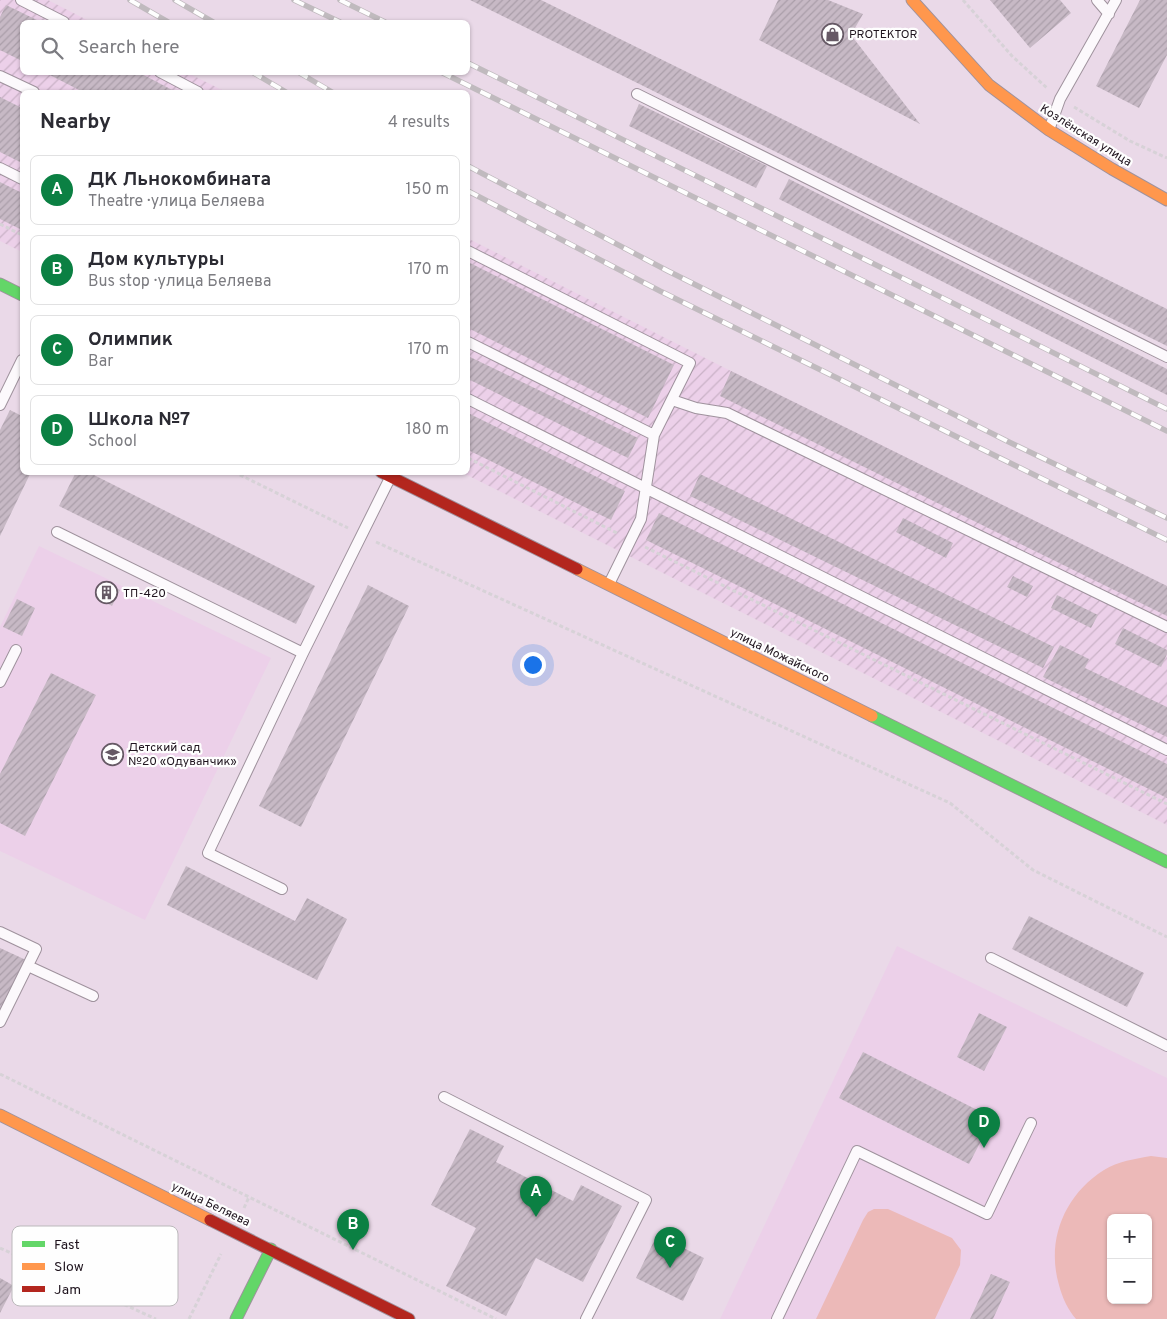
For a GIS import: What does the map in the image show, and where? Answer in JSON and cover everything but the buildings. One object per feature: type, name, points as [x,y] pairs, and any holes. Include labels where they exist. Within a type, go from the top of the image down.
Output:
[{"type":"main road","name":"Козлёнская улица","points":[[912,0],[989,85],[1049,130],[1167,200]]},
{"type":"main road","points":[[0,284],[20,294]]},
{"type":"main road","name":"улица Можайского","points":[[386,475],[1167,862]]},
{"type":"main road","name":"улица Беляева","points":[[0,1115],[409,1319]]},
{"type":"main road","points":[[236,1319],[271,1249]]},
{"type":"lane","points":[[21,0],[60,20]]},
{"type":"lane","points":[[1097,0],[1109,14]]},
{"type":"lane","points":[[1049,130],[1060,99],[1116,0]]},
{"type":"lane","points":[[166,75],[194,90]]},
{"type":"lane","points":[[0,76],[30,90]]},
{"type":"lane","points":[[637,94],[1167,357]]},
{"type":"lane","points":[[0,168],[20,178]]},
{"type":"lane","points":[[470,252],[690,363],[654,435],[641,519],[608,585]]},
{"type":"lane","points":[[470,343],[654,435]]},
{"type":"lane","points":[[0,405],[20,364]]},
{"type":"lane","points":[[470,400],[1167,750]]},
{"type":"lane","points":[[672,400],[696,408],[727,413],[1167,627]]},
{"type":"lane","points":[[282,889],[208,853],[303,652],[362,535],[386,475]]},
{"type":"lane","points":[[57,532],[303,652]]},
{"type":"lane","points":[[0,682],[16,650]]},
{"type":"lane","points":[[0,932],[36,949],[0,1022]]},
{"type":"lane","points":[[991,958],[1167,1046]]},
{"type":"lane","points":[[28,966],[93,996]]},
{"type":"lane","points":[[444,1097],[646,1200],[586,1319]]},
{"type":"lane","points":[[778,1319],[857,1151],[987,1214],[1030,1123]]},
{"type":"path","points":[[0,224],[20,235]]},
{"type":"path","points":[[470,459],[630,540],[1167,804]]},
{"type":"path","points":[[240,475],[362,535],[950,803],[1033,870],[1167,936]]},
{"type":"path","points":[[0,1074],[496,1319]]},
{"type":"path","points":[[188,1319],[249,1197]]},
{"type":"path","points":[[0,1248],[12,1253]]},
{"type":"path","points":[[127,1306],[156,1319]]},
{"type":"shaded area","points":[[0,0],[48,0],[87,20],[20,20],[20,75],[192,75],[222,90],[20,90],[20,251],[0,241]]},
{"type":"shaded area","points":[[470,240],[731,371],[1167,586],[1167,825],[467,475],[470,475]]},
{"type":"shaded area","name":"Детский сад №20 «Одуванчик»","points":[[39,546],[271,658],[145,920],[0,851],[0,627]]},
{"type":"shaded area","points":[[897,946],[1167,1078],[1167,1319],[720,1319]]},
{"type":"shaded area","points":[[1151,1156],[1167,1158],[1167,1319],[1076,1319],[1070,1312],[1064,1299],[1056,1268],[1057,1236],[1062,1220],[1078,1192],[1090,1180],[1115,1164]]},
{"type":"shaded area","points":[[874,1209],[888,1209],[952,1238],[961,1250],[960,1265],[935,1319],[816,1319],[863,1220],[868,1212]]},
{"type":"railway","points":[[130,0],[165,20]]},
{"type":"railway","points":[[175,0],[210,20]]},
{"type":"railway","points":[[294,0],[336,20]]},
{"type":"railway","points":[[340,0],[381,20]]},
{"type":"railway","points":[[470,64],[1167,409]]},
{"type":"railway","points":[[257,75],[283,90]]},
{"type":"railway","points":[[303,75],[329,90]]},
{"type":"railway","points":[[447,75],[1167,431]]},
{"type":"railway","points":[[470,167],[668,271],[1009,442],[1167,518]]},
{"type":"railway","points":[[470,192],[660,291],[1167,540]]},
{"type":"traffic: fast","points":[[0,284],[20,294]]},
{"type":"traffic: fast","points":[[872,716],[1167,862]]},
{"type":"traffic: fast","points":[[236,1319],[271,1249]]},
{"type":"traffic: slow","points":[[912,0],[989,85],[1049,130],[1167,200]]},
{"type":"traffic: slow","points":[[577,569],[872,716]]},
{"type":"traffic: slow","points":[[0,1115],[210,1220]]},
{"type":"traffic: jam","points":[[387,475],[577,569]]},
{"type":"traffic: jam","points":[[210,1220],[409,1319]]},
{"type":"place","name":"PROTEKTOR","points":[[833,34]]},
{"type":"place","name":"ТП-420","points":[[107,593]]},
{"type":"place","name":"Детский сад №20 «Одуванчик»","points":[[112,754]]},
{"type":"place","name":"Школа №7","points":[[984,1148]]},
{"type":"place","name":"ДК Льнокомбината","points":[[536,1217]]},
{"type":"place","name":"Дом культуры","points":[[353,1250]]},
{"type":"place","name":"Олимпик","points":[[670,1268]]}]
